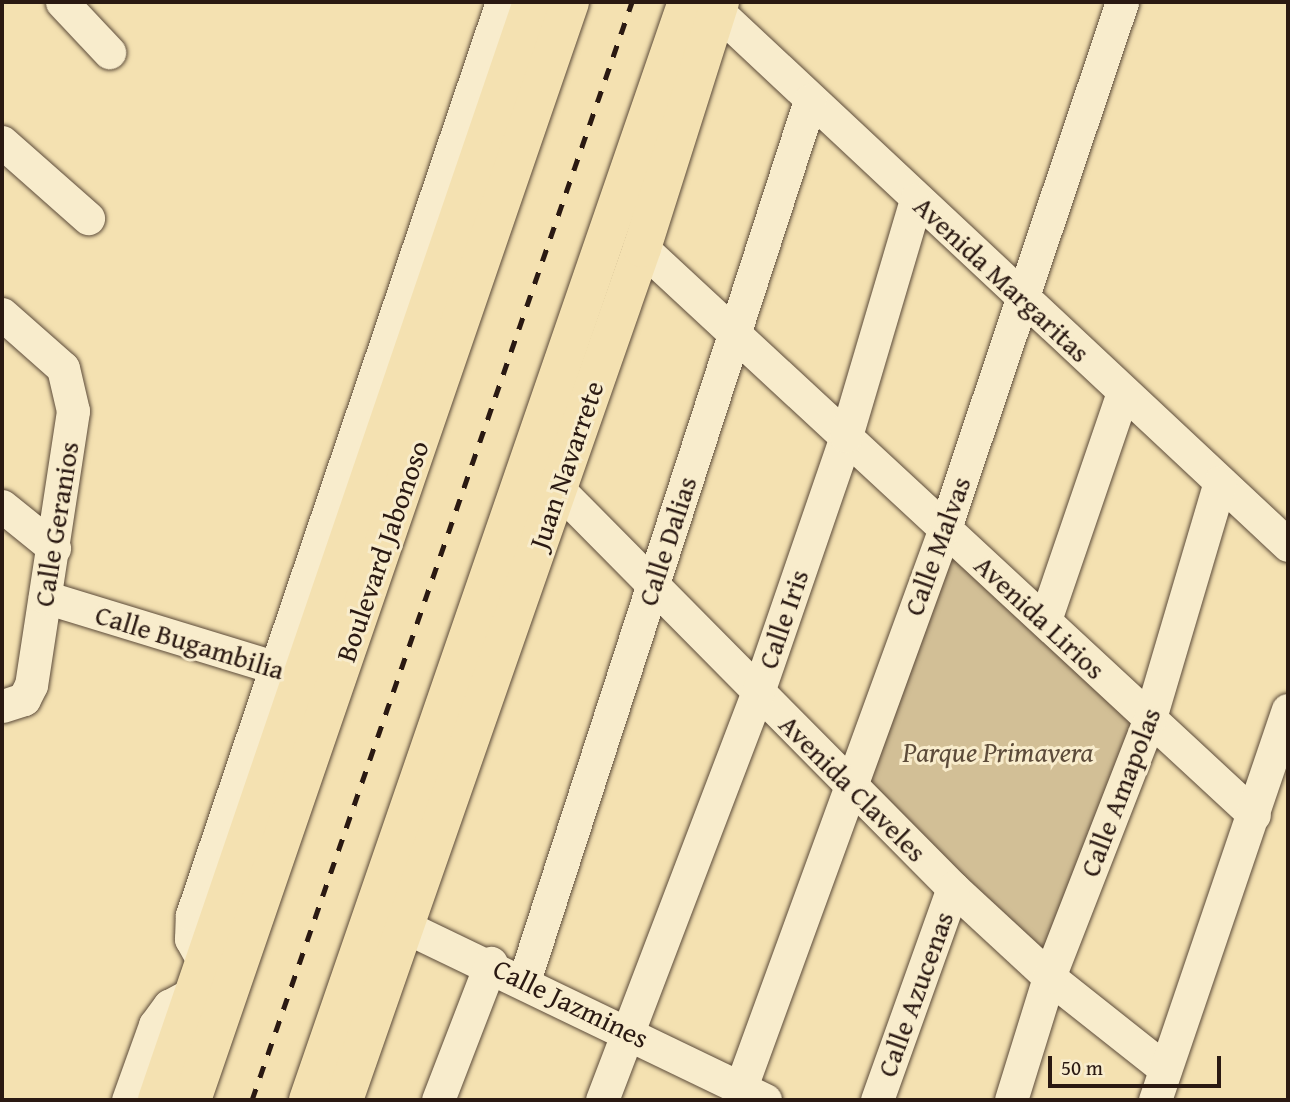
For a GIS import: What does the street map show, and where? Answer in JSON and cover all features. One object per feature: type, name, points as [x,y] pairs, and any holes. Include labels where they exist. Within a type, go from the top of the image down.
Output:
[{"type":"main road","name":"Boulevard Jabonoso","points":[[192,1100],[304,678],[321,575],[432,251],[532,2]]},
{"type":"main road","name":"Boulevard Jabonoso","points":[[157,1100],[190,975],[221,873],[304,678],[570,2]]},
{"type":"main road","name":"Juan Navarrete","points":[[390,918],[557,488],[642,248],[708,5]]},
{"type":"main road","name":"Juan Navarrete","points":[[390,918],[708,5]]},
{"type":"main road","points":[[308,1100],[390,918]]},
{"type":"main road","points":[[344,1100],[390,918]]},
{"type":"street","points":[[62,2],[109,52]]},
{"type":"street","points":[[432,251],[502,2]]},
{"type":"street","name":"Calle Malvas","points":[[753,1094],[848,784],[945,528],[1122,2]]},
{"type":"street","name":"Avenida Margaritas","points":[[708,5],[1020,299],[1288,545]]},
{"type":"street","name":"Calle Dalias","points":[[524,981],[810,100]]},
{"type":"street","points":[[2,142],[88,218]]},
{"type":"street","name":"Calle Iris","points":[[603,1100],[758,692],[846,436],[916,199]]},
{"type":"street","name":"Avenida Lirios","points":[[642,248],[1254,815]]},
{"type":"street","name":"Calle Geranios","points":[[2,314],[51,353],[63,369],[73,411],[45,597],[13,702]]},
{"type":"street","points":[[1045,620],[1123,392]]},
{"type":"street","name":"Calle Amapolas","points":[[1011,1100],[1049,977],[1150,718],[1220,482]]},
{"type":"street","name":"Avenida Claveles","points":[[557,488],[953,888],[1049,977],[1165,1069]]},
{"type":"street","points":[[2,506],[54,548]]},
{"type":"street","name":"Calle Bugambilia","points":[[45,597],[304,678]]},
{"type":"street","points":[[1155,1100],[1288,710]]},
{"type":"street","name":"Calle Azucenas","points":[[877,1100],[953,888]]},
{"type":"street","name":"Calle Jazmines","points":[[390,918],[491,963],[753,1094]]},
{"type":"street","points":[[438,1100],[491,963]]},
{"type":"street","points":[[128,1100],[155,1025],[190,975]]},
{"type":"green space","name":"Parque Primavera","points":[[948,542],[1140,720],[1049,965],[855,781]]},
{"type":"railway","points":[[252,1100],[632,2]]}]
